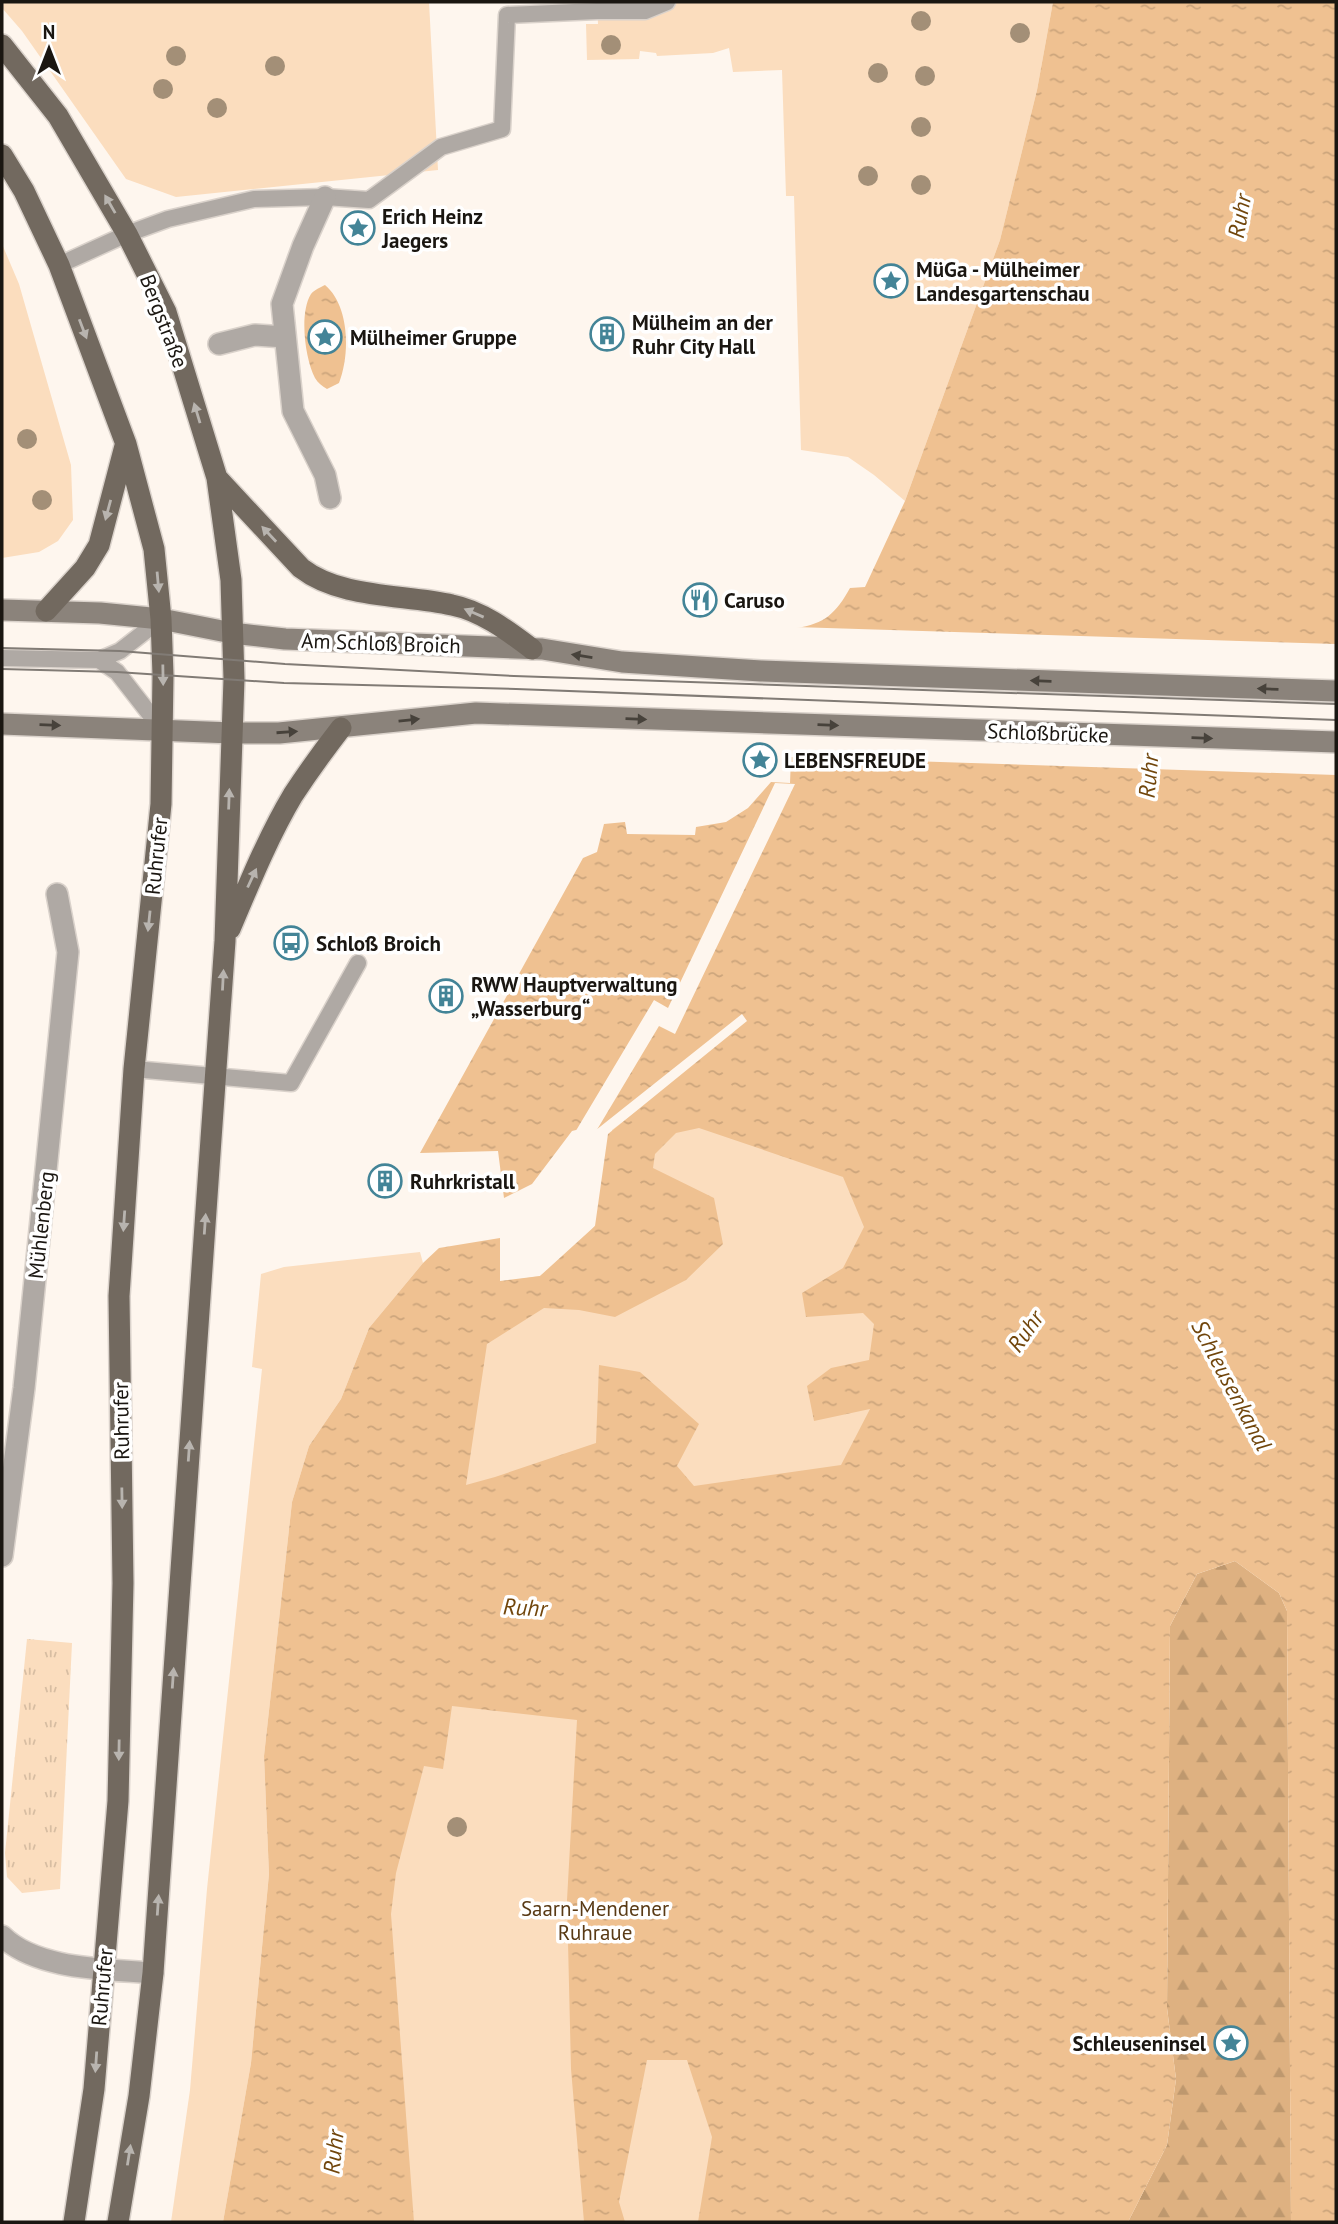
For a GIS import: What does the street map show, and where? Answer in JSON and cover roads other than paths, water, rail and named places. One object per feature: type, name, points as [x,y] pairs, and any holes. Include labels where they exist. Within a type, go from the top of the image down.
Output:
[{"type":"main road","name":"Bergstraße","points":[[2,45],[58,116],[127,234],[166,312],[218,478],[231,580],[232,633]]},
{"type":"main road","points":[[2,155],[24,191],[59,265],[126,444],[155,549],[161,620]]},
{"type":"main road","points":[[46,611],[85,568],[99,545],[126,444]]},
{"type":"main road","points":[[218,478],[301,568],[316,580],[365,592],[454,605],[498,624],[537,649]]},
{"type":"main road","name":"Am Schloß Broich","points":[[2,610],[100,613],[285,639],[537,649],[622,662],[761,671],[1336,691]]},
{"type":"main road","name":"Ruhrufer","points":[[74,2222],[94,2089],[118,1801],[123,1583],[119,1296],[134,1069],[161,804],[161,620]]},
{"type":"main road","points":[[118,2222],[139,2096],[153,1973],[225,941],[232,733],[232,633]]},
{"type":"main road","name":"Schloßbrücke","points":[[341,728],[476,713],[1336,742]]},
{"type":"main road","points":[[2,724],[232,733],[279,733],[341,728]]},
{"type":"main road","points":[[225,941],[251,880],[292,798],[341,728]]},
{"type":"street","points":[[325,197],[303,246],[282,304],[293,411],[325,475],[330,498]]},
{"type":"street","points":[[219,344],[255,335],[285,338]]},
{"type":"street","name":"Mühlenberg","points":[[2,1556],[24,1388],[68,952],[57,894]]},
{"type":"street","points":[[2,1936],[22,1951],[50,1962],[153,1973]]},
{"type":"lane","points":[[59,265],[127,234],[168,219],[254,199],[325,197],[369,200],[441,147],[502,129],[507,15],[645,10],[667,2]]},
{"type":"lane","points":[[2,658],[99,660],[120,651],[161,620]]},
{"type":"lane","points":[[99,660],[117,672],[163,731]]},
{"type":"lane","points":[[134,1069],[291,1083],[358,962]]},
{"type":"water","points":[[1053,2],[1336,2],[1336,2222],[1291,2222],[1287,1611],[1279,1593],[1235,1561],[1197,1574],[1170,1626],[1167,2008],[1176,2079],[1167,2145],[1128,2222],[698,2222],[712,2137],[687,2060],[647,2060],[619,2202],[625,2222],[584,2222],[571,2069],[567,1900],[577,1720],[452,1706],[443,1769],[424,1766],[396,1873],[391,1914],[414,2222],[223,2222],[251,2063],[269,1874],[264,1756],[292,1502],[309,1446],[341,1399],[369,1328],[423,1263],[439,1248],[500,1238],[500,1281],[540,1276],[595,1226],[608,1134],[747,1021],[742,1014],[596,1130],[584,1128],[572,1131],[532,1184],[504,1198],[498,1151],[420,1153],[583,858],[597,852],[604,824],[625,822],[627,834],[695,835],[696,827],[726,822],[748,808],[771,782],[790,783],[796,628],[815,624],[829,616],[850,588],[865,587],[905,501],[1000,240],[1037,90]],"holes":[[[699,1128],[843,1177],[864,1227],[843,1268],[802,1293],[806,1317],[863,1313],[874,1324],[869,1360],[831,1368],[807,1386],[814,1421],[870,1409],[841,1465],[694,1486],[677,1466],[699,1424],[640,1372],[599,1365],[596,1443],[466,1485],[487,1344],[544,1308],[579,1310],[615,1317],[686,1280],[723,1244],[714,1198],[653,1168],[655,1154],[676,1133]]]},
{"type":"water","name":"Mülheimer Gruppe","points":[[325,285],[339,305],[346,331],[343,372],[339,383],[327,389],[317,381],[311,370],[304,324],[311,294]]},
{"type":"tram line","points":[[2,648],[120,651],[285,664],[514,676],[1336,704]]},
{"type":"tram line","points":[[2,669],[117,672],[284,683],[516,689],[1336,720]]},
{"type":"place","name":"Erich Heinz Jaegers","points":[[358,228]]},
{"type":"place","name":"MüGa - Mülheimer Landesgartenschau","points":[[891,281]]},
{"type":"place","name":"Mülheim an der Ruhr City Hall","points":[[607,334]]},
{"type":"place","name":"Mülheimer Gruppe","points":[[325,337]]},
{"type":"place","name":"Caruso","points":[[700,600]]},
{"type":"place","name":"LEBENSFREUDE","points":[[760,760]]},
{"type":"place","name":"Schloß Broich","points":[[291,943]]},
{"type":"place","name":"RWW Hauptverwaltung „Wasserburg“","points":[[446,996]]},
{"type":"place","name":"Ruhrkristall","points":[[385,1181]]},
{"type":"place","name":"Schleuseninsel","points":[[1231,2043]]},
{"type":"water label","name":"Ruhr","points":[[1239,216]]},
{"type":"water label","name":"Ruhr","points":[[1148,776]]},
{"type":"water label","name":"Ruhr","points":[[1025,1331]]},
{"type":"water label","name":"Schleusenkanal","points":[[1232,1385]]},
{"type":"water label","name":"Ruhr","points":[[525,1607]]},
{"type":"water label","name":"Ruhr","points":[[333,2152]]},
{"type":"park label","name":"Saarn-Mendener Ruhraue","points":[[595,1920]]}]
